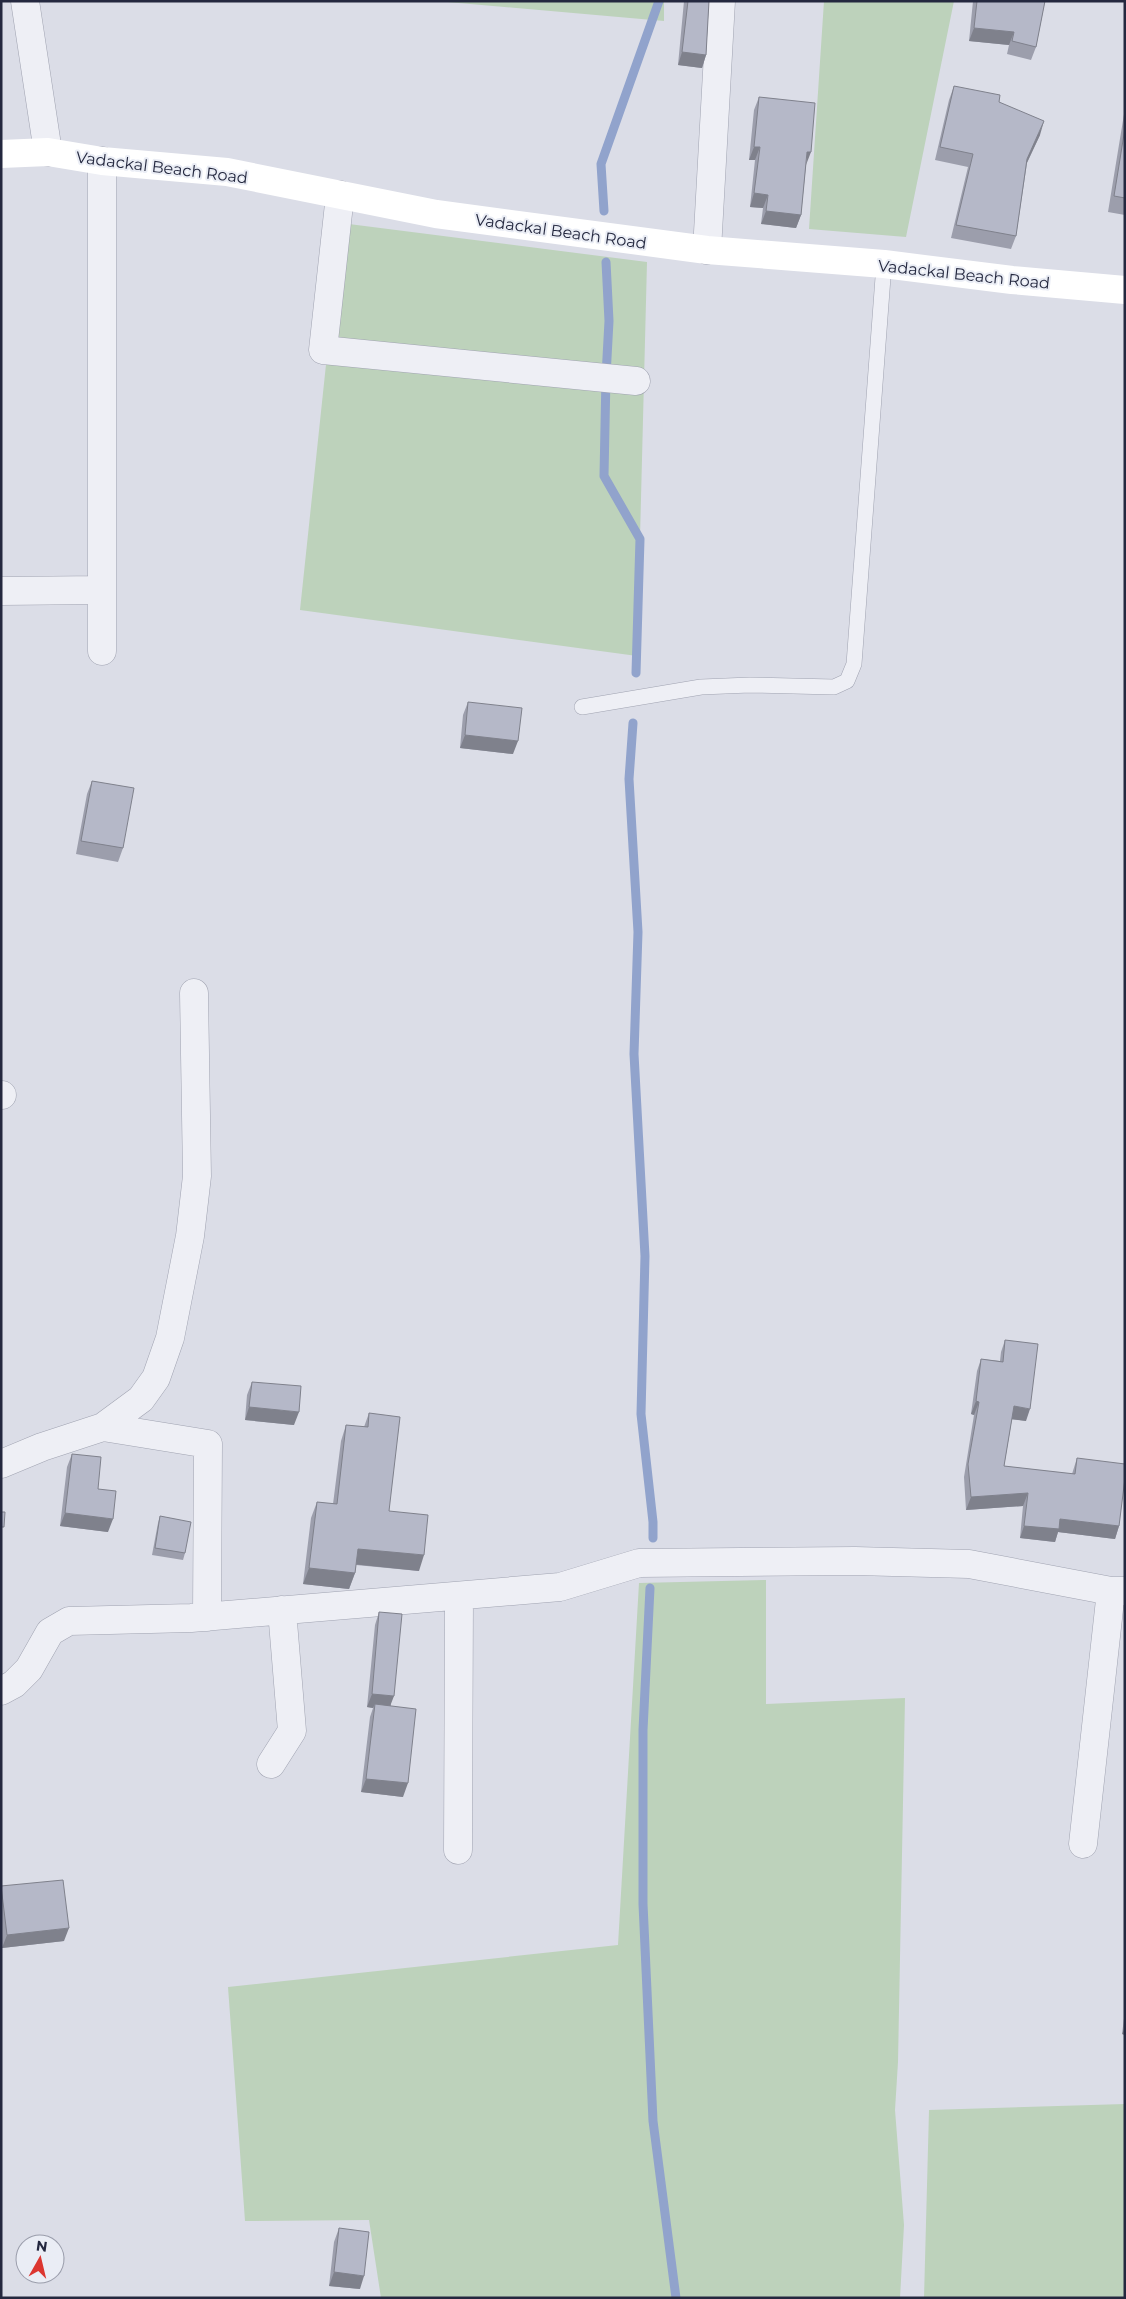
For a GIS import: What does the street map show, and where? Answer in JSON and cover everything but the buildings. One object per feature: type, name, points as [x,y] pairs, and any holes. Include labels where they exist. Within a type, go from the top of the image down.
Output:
[{"type":"main road","name":"Vadackal Beach Road","points":[[1,154],[48,152],[102,161],[227,172],[436,214],[707,250],[884,264],[1012,280],[1125,290]]},
{"type":"street","points":[[25,1],[48,152]]},
{"type":"street","points":[[707,250],[721,1]]},
{"type":"street","points":[[102,161],[102,652]]},
{"type":"street","points":[[340,195],[323,350],[617,379]]},
{"type":"street","points":[[1,591],[102,590]]},
{"type":"street","points":[[1,1464],[42,1447],[102,1427],[141,1399],[156,1378],[170,1338],[190,1236],[197,1176],[194,993]]},
{"type":"street","points":[[102,1427],[208,1444],[207,1617]]},
{"type":"street","points":[[1,1691],[14,1684],[29,1669],[50,1632],[69,1621],[207,1617],[560,1587],[639,1563],[845,1561],[969,1564],[1118,1591],[1083,1844]]},
{"type":"street","points":[[458,1850],[459,1596]]},
{"type":"street","points":[[272,1764],[292,1731],[282,1610]]},
{"type":"lane","points":[[582,707],[701,687],[750,685],[834,687],[847,682],[854,664],[884,264]]},
{"type":"green space","points":[[436,1],[664,1],[664,21]]},
{"type":"green space","points":[[824,1],[954,1],[906,237],[809,229]]},
{"type":"green space","points":[[341,223],[647,262],[637,656],[300,610]]},
{"type":"green space","points":[[766,1580],[766,1704],[905,1698],[898,2062],[895,2110],[904,2225],[900,2298],[381,2298],[369,2220],[245,2221],[228,1987],[618,1945],[639,1583]]},
{"type":"green space","points":[[1125,2104],[1125,2298],[924,2298],[929,2110]]},
{"type":"waterway","points":[[604,211],[601,164],[659,1]]},
{"type":"waterway","points":[[606,262],[609,321],[604,476],[640,539],[636,673]]},
{"type":"waterway","points":[[633,723],[629,779],[638,932],[634,1054],[645,1256],[641,1414],[653,1522],[653,1538]]},
{"type":"waterway","points":[[650,1588],[643,1730],[643,1904],[653,2121],[676,2298]]}]
